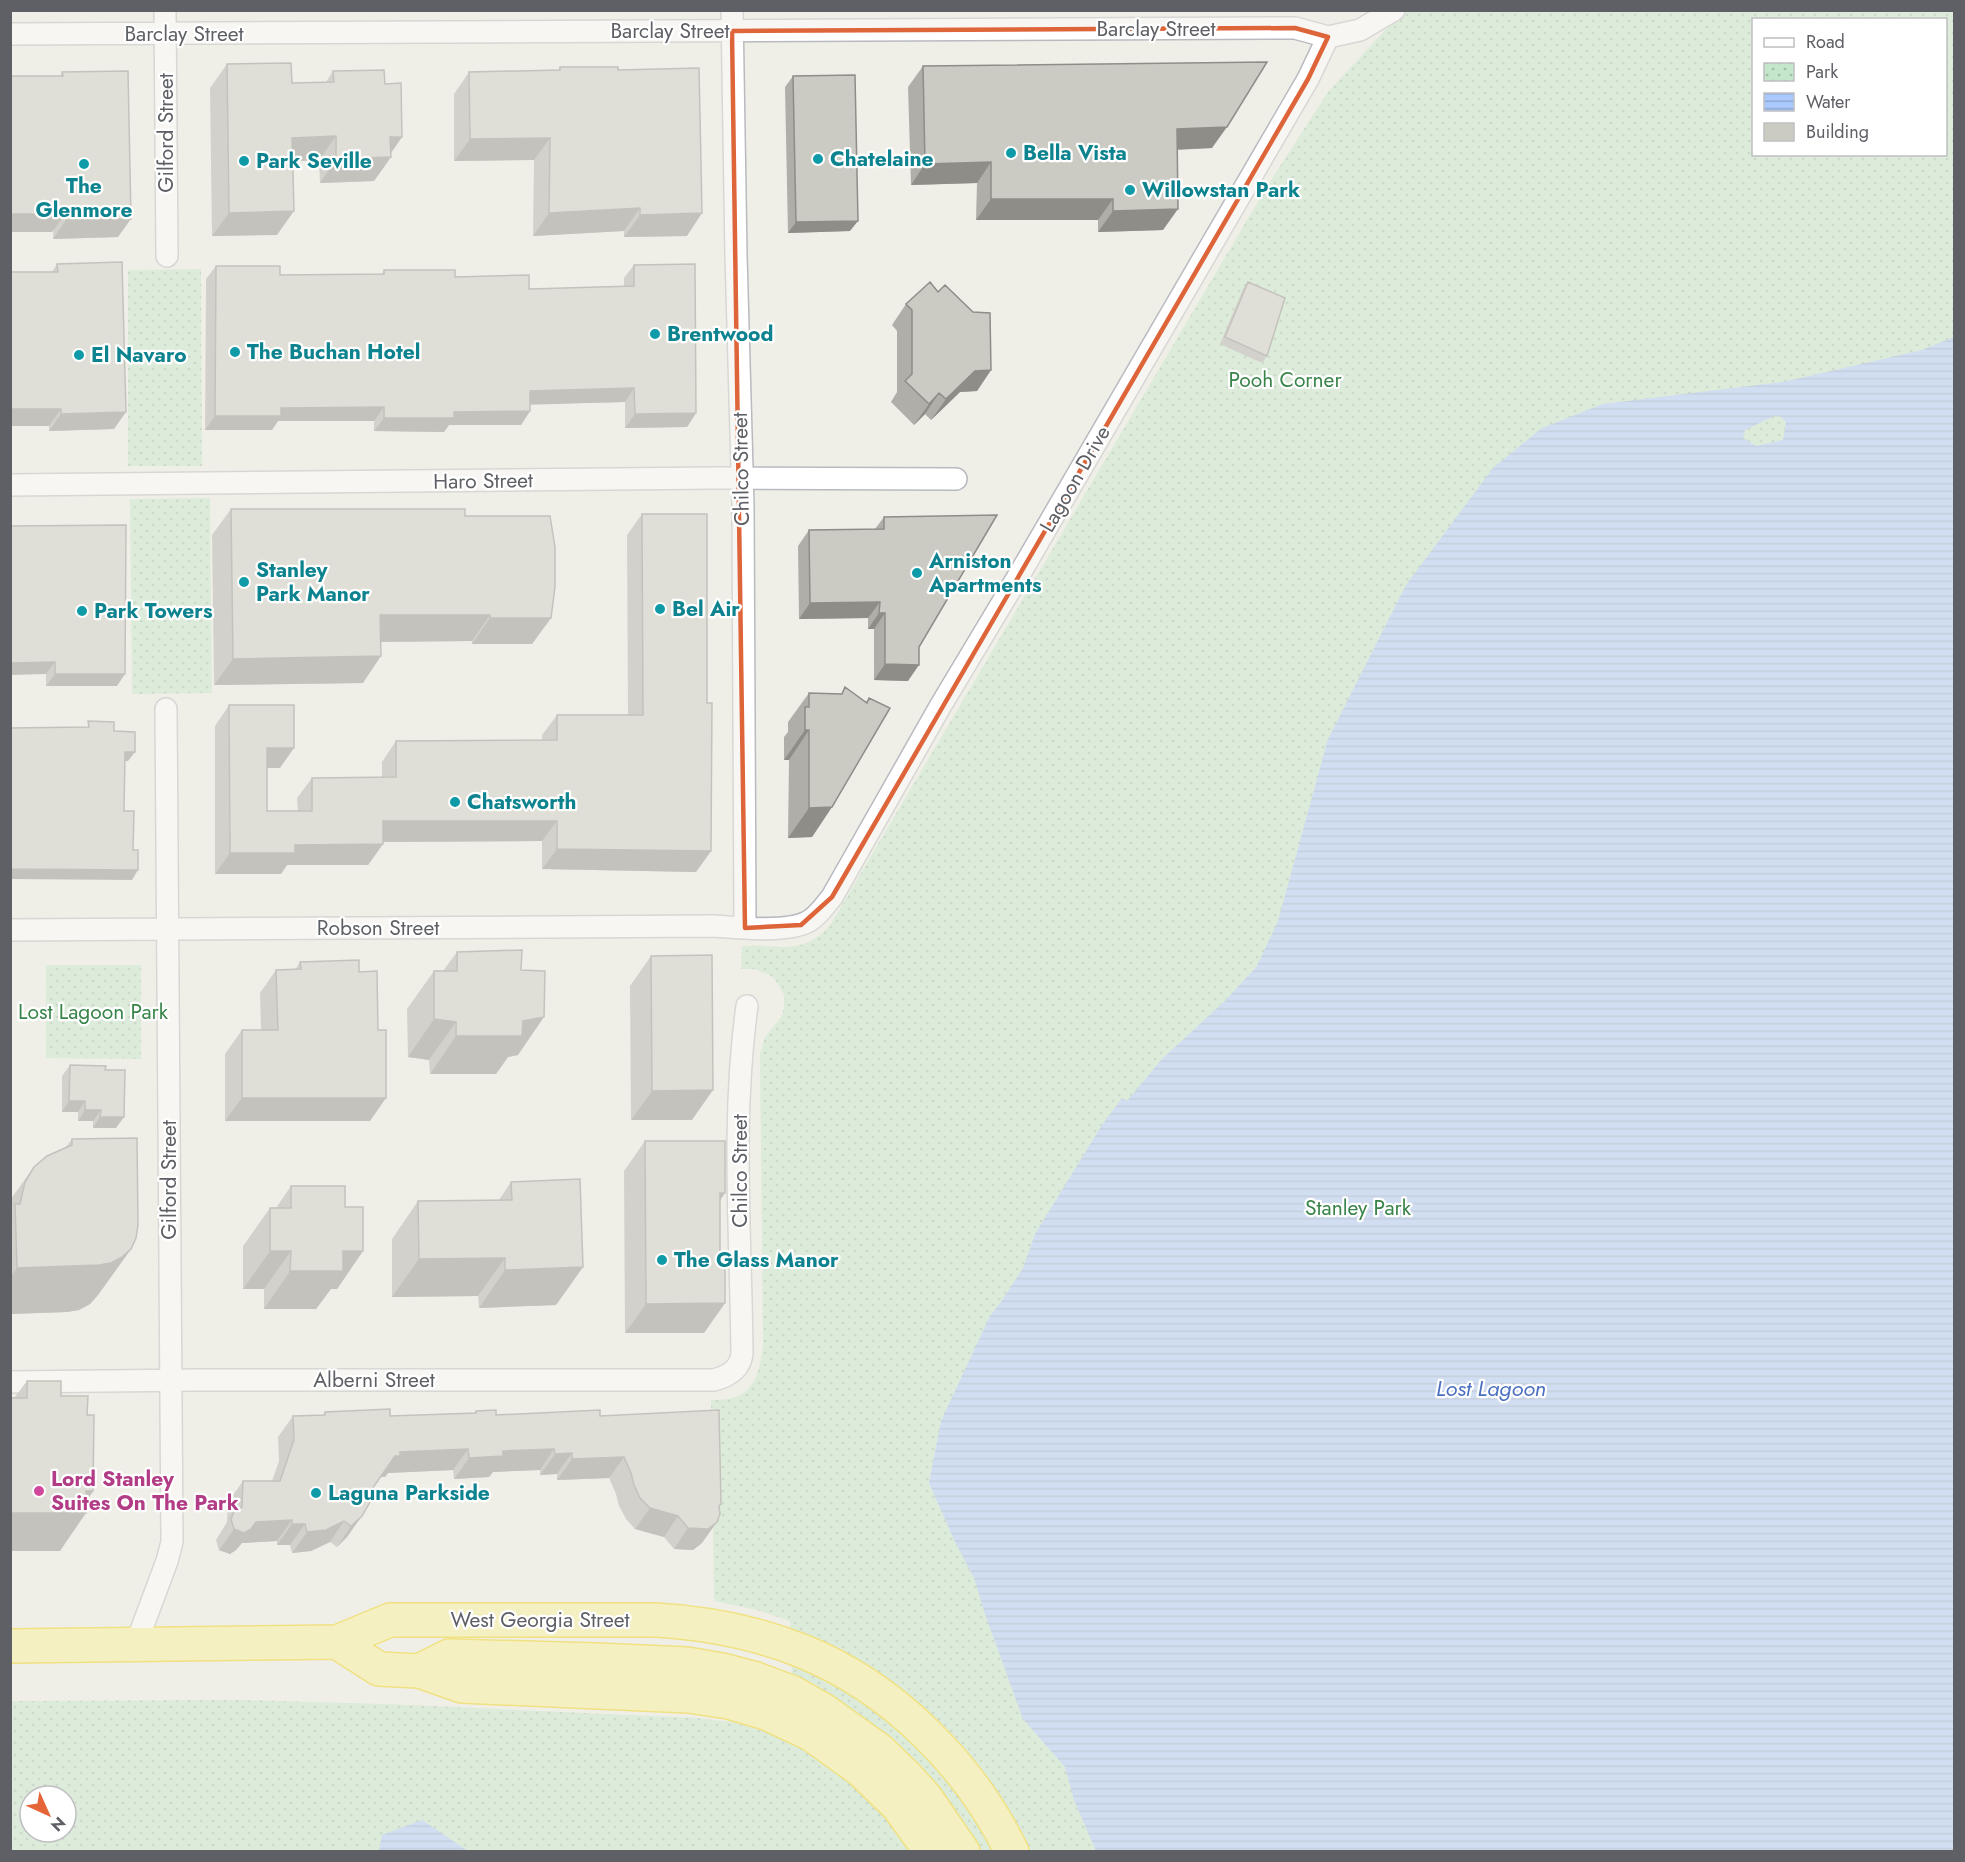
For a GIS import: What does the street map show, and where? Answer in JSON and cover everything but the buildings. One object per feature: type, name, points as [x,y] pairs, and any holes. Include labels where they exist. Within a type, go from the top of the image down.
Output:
[{"type":"highway","name":"West Georgia Street","points":[[10,1646],[337,1642],[390,1620],[656,1620],[710,1625],[787,1645],[821,1660],[866,1686],[896,1708],[934,1743],[970,1785],[991,1814],[1012,1851]]},
{"type":"highway","name":"West Georgia Street","points":[[337,1642],[379,1669],[419,1671],[449,1656],[630,1661],[705,1667],[739,1674],[788,1707]]},
{"type":"highway","points":[[419,1671],[462,1686],[669,1694],[707,1698],[749,1707],[824,1710],[894,1763],[926,1798],[963,1851]]},
{"type":"highway","points":[[788,1707],[824,1742],[861,1770],[898,1806],[929,1848]]},
{"type":"street","name":"Gilford Street","points":[[165,10],[166,256]]},
{"type":"street","points":[[1328,37],[1360,30],[1394,10]]},
{"type":"street","name":"Barclay Street","points":[[10,34],[165,34],[732,21],[1295,28],[1328,37]]},
{"type":"street","name":"Chilco Street","points":[[732,21],[735,255],[742,478],[745,928]]},
{"type":"street","name":"Lagoon Drive","points":[[745,928],[801,925],[820,912],[832,897],[941,705],[1019,576],[1308,79],[1328,37]]},
{"type":"street","name":"Haro Street","points":[[10,484],[742,478],[956,479]]},
{"type":"street","name":"Gilford Street","points":[[136,1644],[172,1542],[166,709]]},
{"type":"street","name":"Robson Street","points":[[10,930],[702,926],[745,928]]},
{"type":"street","name":"Chilco Street","points":[[735,1370],[742,1354],[738,1150],[742,1041],[747,1006]]},
{"type":"street","name":"Alberni Street","points":[[10,1382],[714,1380],[735,1370]]},
{"type":"highlighted area","points":[[1295,28],[1328,37],[1308,79],[832,897],[801,925],[745,928],[732,31]]},
{"type":"green space","name":"Stanley Park","points":[[1386,11],[1954,11],[1954,1851],[11,1851],[10,1701],[241,1700],[385,1704],[697,1718],[732,1722],[773,1734],[792,1676],[790,1621],[757,1610],[714,1601],[711,1400],[725,1400],[744,1392],[756,1378],[759,1368],[763,1344],[760,1054],[765,1037],[782,1016],[784,1008],[784,995],[770,975],[754,969],[741,969],[742,946],[780,947],[802,944],[822,933],[832,922],[1266,188],[1328,92],[1398,16]]},
{"type":"green space","points":[[201,269],[202,466],[128,466],[128,270]]},
{"type":"green space","points":[[210,498],[212,693],[132,694],[130,499]]},
{"type":"green space","name":"Lost Lagoon Park","points":[[46,965],[141,965],[141,1059],[46,1058]]},
{"type":"water","name":"Lost Lagoon","points":[[1954,337],[1954,1851],[1096,1851],[1074,1800],[1065,1767],[1023,1719],[974,1578],[954,1540],[929,1483],[941,1421],[990,1316],[1023,1268],[1035,1234],[1102,1125],[1122,1098],[1127,1101],[1162,1059],[1226,1000],[1257,966],[1278,921],[1328,739],[1406,585],[1493,468],[1542,428],[1603,404],[1783,382],[1922,350]],"holes":[[[1774,416],[1781,417],[1786,422],[1783,440],[1756,446],[1743,438],[1745,430]]]},
{"type":"water","points":[[422,1820],[468,1851],[379,1851],[382,1835]]},
{"type":"place","name":"Bella Vista","points":[[1011,153]]},
{"type":"place","name":"Chatelaine","points":[[818,159]]},
{"type":"place","name":"Park Seville","points":[[244,161]]},
{"type":"place","name":"The Glenmore","points":[[84,164]]},
{"type":"place","name":"Willowstan Park","points":[[1130,190]]},
{"type":"place","name":"Brentwood","points":[[655,334]]},
{"type":"place","name":"The Buchan Hotel","points":[[235,352]]},
{"type":"place","name":"El Navaro","points":[[79,355]]},
{"type":"place","name":"Arniston Apartments","points":[[917,573]]},
{"type":"place","name":"Stanley Park Manor","points":[[244,582]]},
{"type":"place","name":"Bel Air","points":[[660,609]]},
{"type":"place","name":"Park Towers","points":[[82,611]]},
{"type":"place","name":"Chatsworth","points":[[455,802]]},
{"type":"place","name":"The Glass Manor","points":[[662,1260]]},
{"type":"place","name":"Lord Stanley Suites On The Park","points":[[39,1491]]},
{"type":"place","name":"Laguna Parkside","points":[[316,1493]]},
{"type":"park label","name":"Pooh Corner","points":[[1285,380]]}]
